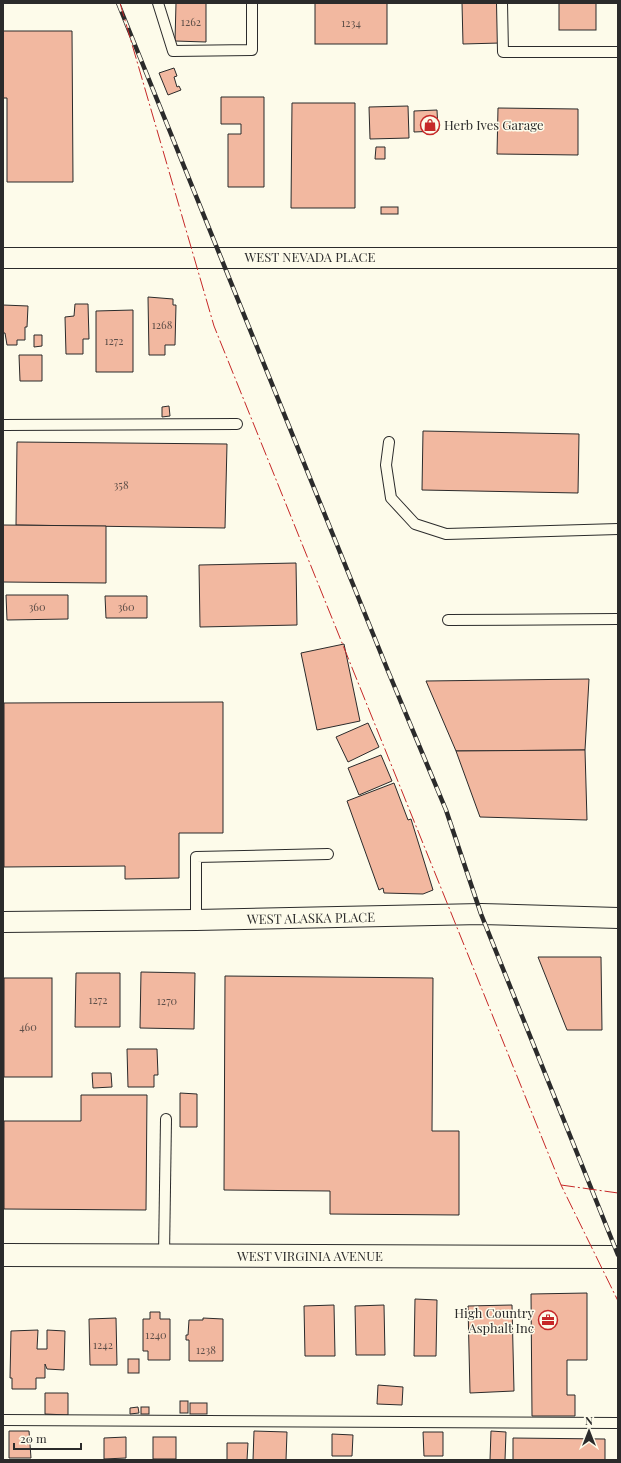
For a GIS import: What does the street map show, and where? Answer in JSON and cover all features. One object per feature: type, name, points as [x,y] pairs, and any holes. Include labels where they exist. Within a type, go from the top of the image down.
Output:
[{"type":"street","name":"WEST NEVADA PLACE","points":[[3,258],[618,258]]},
{"type":"street","name":"WEST ALASKA PLACE","points":[[3,922],[196,920],[480,914],[618,918]]},
{"type":"street","name":"WEST VIRGINIA AVENUE","points":[[3,1255],[618,1257]]},
{"type":"lane","points":[[158,3],[173,51],[252,50],[252,3]]},
{"type":"lane","points":[[502,3],[503,52],[618,52]]},
{"type":"lane","points":[[3,425],[237,424]]},
{"type":"lane","points":[[389,442],[386,465],[391,498],[415,524],[446,534],[618,529]]},
{"type":"lane","points":[[448,620],[618,618]]},
{"type":"lane","points":[[196,920],[196,857],[328,854]]},
{"type":"lane","points":[[164,1255],[166,1119]]},
{"type":"lane","points":[[3,1420],[618,1423]]},
{"type":"building","points":[[176,3],[206,3],[206,42],[175,41]]},
{"type":"building","points":[[315,3],[387,3],[387,44],[315,44]]},
{"type":"building","points":[[462,3],[500,3],[500,43],[463,44]]},
{"type":"building","points":[[559,3],[596,3],[596,30],[559,30]]},
{"type":"building","points":[[3,31],[72,31],[73,182],[7,182],[7,98],[3,98]]},
{"type":"building","points":[[174,68],[177,76],[174,77],[177,87],[179,86],[181,90],[168,95],[159,73]]},
{"type":"building","points":[[221,97],[264,97],[264,187],[228,187],[228,134],[241,134],[241,124],[221,124]]},
{"type":"building","points":[[292,103],[355,103],[355,208],[291,208]]},
{"type":"building","points":[[408,106],[409,138],[370,139],[369,107]]},
{"type":"building","points":[[498,108],[578,109],[578,155],[497,154]]},
{"type":"building","points":[[437,110],[438,131],[414,132],[414,111]]},
{"type":"building","points":[[376,147],[385,147],[385,159],[375,159]]},
{"type":"building","points":[[381,207],[398,207],[398,214],[381,214]]},
{"type":"building","points":[[148,297],[173,299],[173,305],[176,305],[175,345],[165,345],[165,355],[149,355]]},
{"type":"building","points":[[75,304],[88,304],[89,339],[83,339],[83,354],[66,354],[65,317],[74,316]]},
{"type":"building","points":[[3,305],[28,306],[25,340],[17,340],[17,345],[7,345],[5,333],[3,333]]},
{"type":"building","points":[[133,310],[133,372],[96,372],[96,311]]},
{"type":"building","points":[[34,335],[42,335],[42,346],[34,347]]},
{"type":"building","points":[[19,355],[42,355],[42,381],[20,381]]},
{"type":"building","points":[[169,406],[170,416],[162,417],[162,407]]},
{"type":"building","points":[[423,431],[579,434],[578,493],[422,490]]},
{"type":"building","points":[[17,442],[227,444],[225,528],[16,525]]},
{"type":"building","points":[[3,525],[106,526],[106,583],[3,582]]},
{"type":"building","points":[[296,563],[297,625],[200,627],[199,565]]},
{"type":"building","points":[[6,595],[68,595],[68,619],[7,620]]},
{"type":"building","points":[[105,596],[147,596],[147,618],[106,618]]},
{"type":"building","points":[[344,644],[360,721],[317,730],[301,653]]},
{"type":"building","points":[[589,679],[585,750],[456,751],[426,681]]},
{"type":"building","points":[[223,702],[223,833],[179,833],[179,878],[125,879],[125,866],[4,867],[4,703]]},
{"type":"building","points":[[368,723],[379,747],[348,762],[336,737]]},
{"type":"building","points":[[585,750],[587,820],[480,817],[456,751]]},
{"type":"building","points":[[381,755],[392,781],[359,795],[348,768]]},
{"type":"building","points":[[394,783],[408,820],[411,819],[433,890],[423,894],[384,893],[383,888],[379,890],[347,801]]},
{"type":"building","points":[[538,957],[601,957],[602,1030],[567,1030]]},
{"type":"building","points":[[141,972],[195,973],[194,1029],[140,1028]]},
{"type":"building","points":[[76,973],[120,973],[120,1027],[75,1027]]},
{"type":"building","points":[[225,976],[433,978],[432,1131],[459,1131],[459,1215],[330,1214],[330,1191],[224,1190]]},
{"type":"building","points":[[4,978],[52,978],[52,1077],[4,1077]]},
{"type":"building","points":[[127,1049],[157,1049],[158,1075],[154,1075],[154,1087],[128,1087]]},
{"type":"building","points":[[92,1073],[111,1073],[112,1087],[93,1088]]},
{"type":"building","points":[[180,1093],[197,1094],[197,1127],[180,1127]]},
{"type":"building","points":[[81,1095],[147,1095],[146,1210],[4,1209],[4,1121],[81,1121]]},
{"type":"building","points":[[587,1293],[587,1360],[567,1360],[567,1395],[575,1395],[575,1416],[532,1416],[531,1294]]},
{"type":"building","points":[[415,1299],[437,1300],[436,1356],[414,1356]]},
{"type":"building","points":[[334,1305],[335,1356],[305,1356],[304,1306]]},
{"type":"building","points":[[384,1305],[385,1355],[356,1355],[355,1306]]},
{"type":"building","points":[[512,1305],[514,1391],[470,1393],[468,1306]]},
{"type":"building","points":[[150,1312],[160,1312],[160,1319],[170,1319],[170,1360],[148,1360],[148,1351],[143,1351],[143,1319],[150,1319]]},
{"type":"building","points":[[116,1318],[117,1365],[90,1365],[89,1319]]},
{"type":"building","points":[[203,1318],[223,1319],[223,1361],[189,1361],[189,1340],[186,1340],[186,1335],[188,1335],[189,1320],[203,1320]]},
{"type":"building","points":[[38,1330],[37,1349],[47,1349],[47,1330],[65,1331],[64,1370],[47,1369],[45,1364],[45,1378],[36,1378],[36,1389],[12,1389],[12,1378],[10,1378],[11,1331]]},
{"type":"building","points":[[128,1359],[139,1359],[139,1373],[128,1373]]},
{"type":"building","points":[[378,1385],[403,1387],[402,1405],[377,1404]]},
{"type":"building","points":[[45,1393],[68,1393],[68,1415],[45,1414]]},
{"type":"building","points":[[180,1401],[188,1401],[188,1413],[180,1413]]},
{"type":"building","points":[[190,1403],[207,1403],[207,1414],[190,1414]]},
{"type":"building","points":[[138,1407],[139,1413],[130,1414],[130,1408]]},
{"type":"building","points":[[141,1407],[149,1407],[149,1414],[141,1414]]},
{"type":"building","points":[[9,1431],[29,1431],[31,1458],[9,1458]]},
{"type":"building","points":[[254,1431],[287,1432],[286,1460],[253,1460]]},
{"type":"building","points":[[491,1431],[506,1432],[505,1460],[490,1460]]},
{"type":"building","points":[[423,1432],[443,1432],[443,1456],[424,1456]]},
{"type":"building","points":[[332,1434],[353,1435],[352,1456],[332,1456]]},
{"type":"building","points":[[126,1437],[126,1458],[104,1459],[104,1438]]},
{"type":"building","points":[[153,1437],[176,1437],[176,1459],[153,1459]]},
{"type":"building","points":[[513,1438],[605,1439],[605,1460],[513,1460]]},
{"type":"building","points":[[227,1443],[248,1443],[247,1460],[227,1460]]},
{"type":"railway","points":[[118,3],[388,671],[446,810],[481,914],[618,1255]]},
{"type":"power","points":[[120,3],[214,326],[561,1185],[618,1301]]},
{"type":"power","points":[[561,1185],[618,1193]]},
{"type":"place","name":"Herb Ives Garage","points":[[430,125]]},
{"type":"place","name":"High Country Asphalt Inc","points":[[548,1320]]}]
